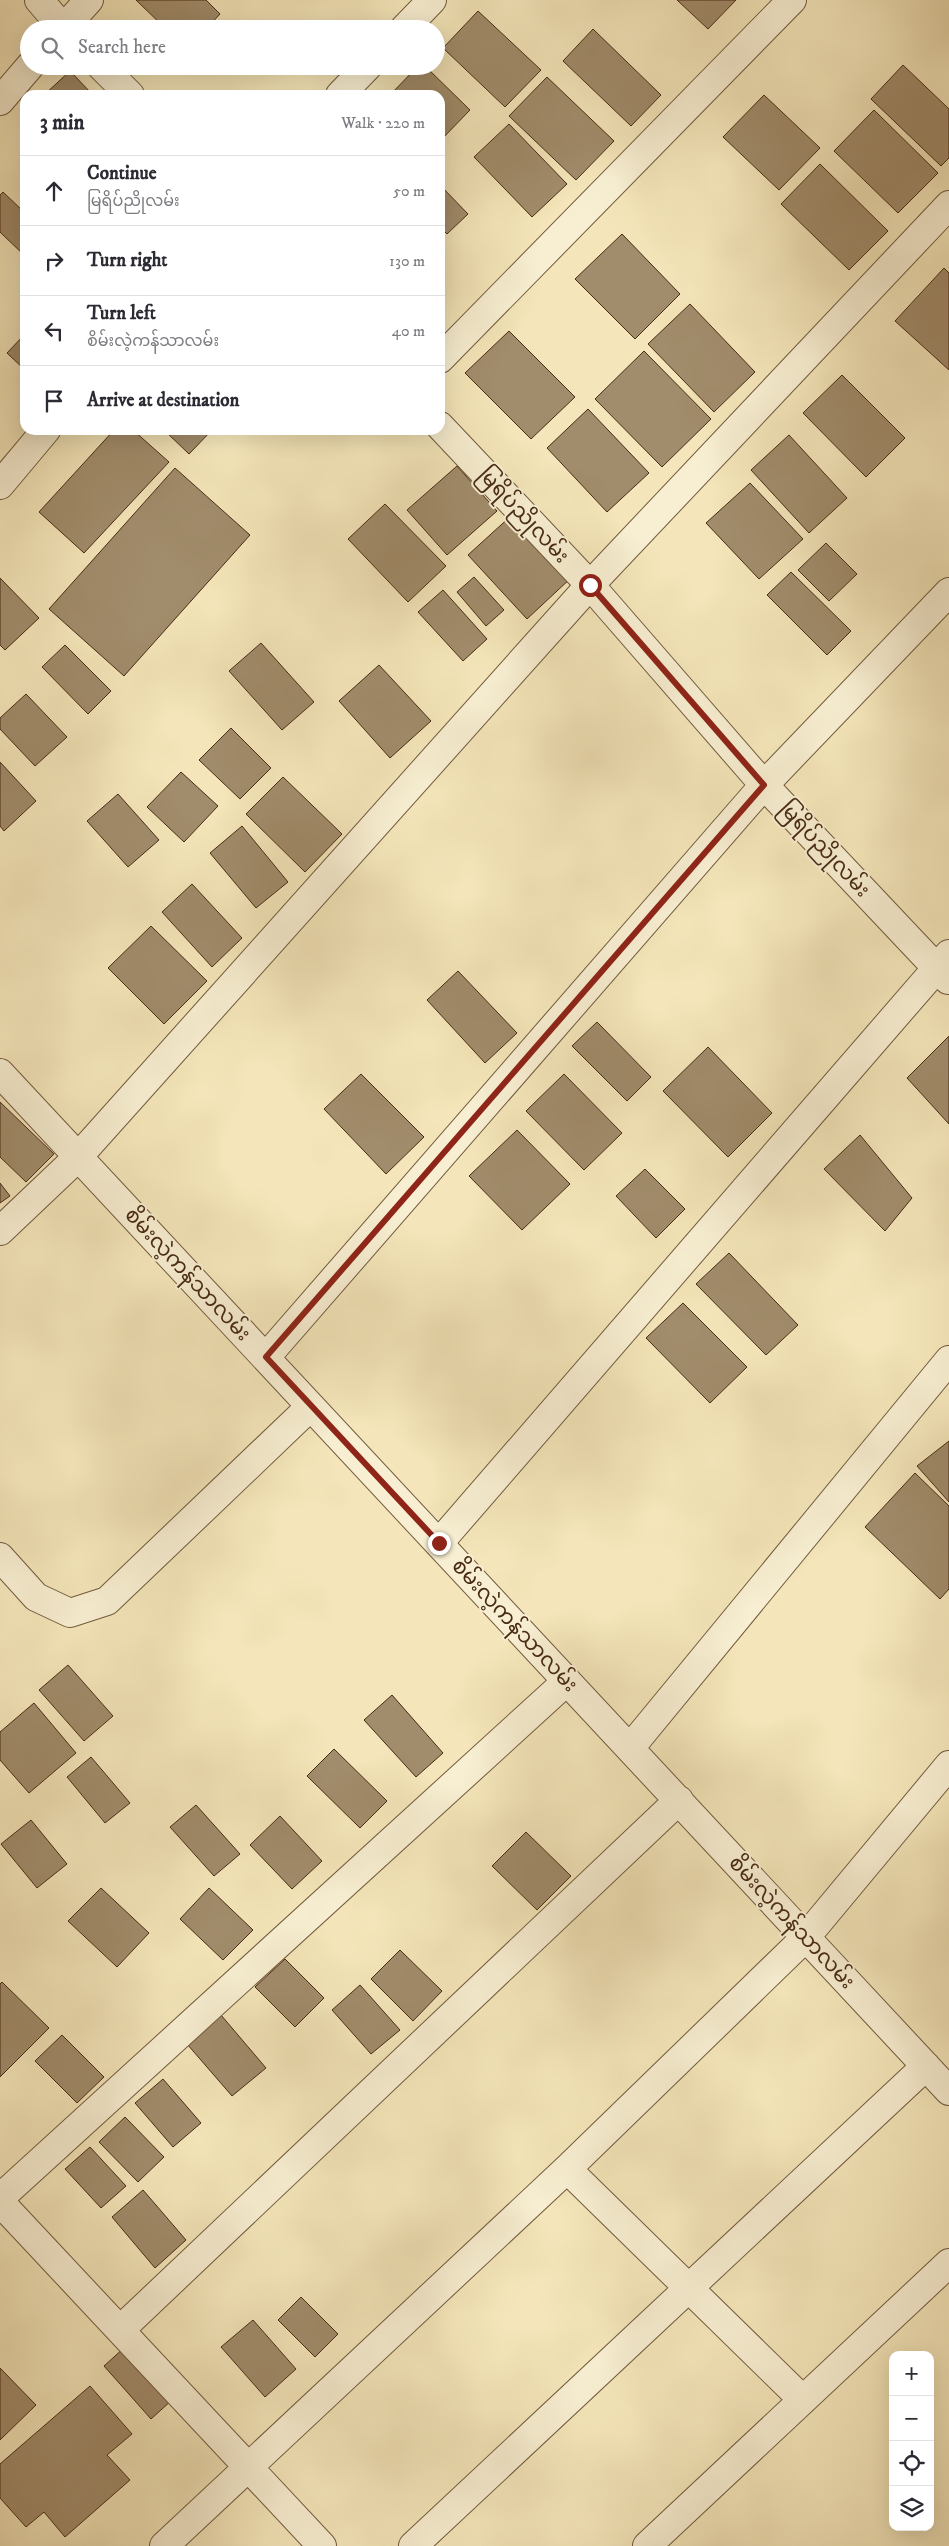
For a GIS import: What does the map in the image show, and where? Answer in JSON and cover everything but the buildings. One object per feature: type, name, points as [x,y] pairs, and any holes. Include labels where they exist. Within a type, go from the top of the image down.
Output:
[{"type":"street","points":[[39,0],[56,20]]},
{"type":"street","points":[[71,20],[90,0]]},
{"type":"street","points":[[413,20],[432,0]]},
{"type":"street","points":[[445,354],[792,0]]},
{"type":"street","points":[[0,100],[22,75]]},
{"type":"street","points":[[110,75],[125,90]]},
{"type":"street","points":[[345,90],[359,75]]},
{"type":"street","points":[[0,1231],[78,1157],[590,585],[949,205]]},
{"type":"street","name":"မြရိပ်ညိုလမ်း","points":[[445,431],[590,585],[764,785],[945,967]]},
{"type":"street","points":[[0,485],[42,435]]},
{"type":"street","points":[[266,1357],[764,785],[949,592]]},
{"type":"street","points":[[439,1543],[945,967]]},
{"type":"street","name":"စိမ်းလဲ့ကန်သာလမ်း","points":[[0,1073],[949,2091]]},
{"type":"street","points":[[630,1748],[949,1360]]},
{"type":"street","points":[[0,1557],[36,1597],[70,1613],[107,1601],[310,1407]]},
{"type":"street","points":[[0,2198],[567,1681]]},
{"type":"street","points":[[164,2546],[567,2169],[806,1937],[949,1765]]},
{"type":"street","points":[[120,2330],[678,1800]]},
{"type":"street","points":[[413,2546],[926,2066]]},
{"type":"street","points":[[567,2169],[803,2400]]},
{"type":"street","points":[[0,2202],[322,2546]]},
{"type":"street","points":[[647,2546],[949,2263]]},
{"type":"route","points":[[439,1543],[310,1407],[266,1357],[764,785],[590,585]]}]
